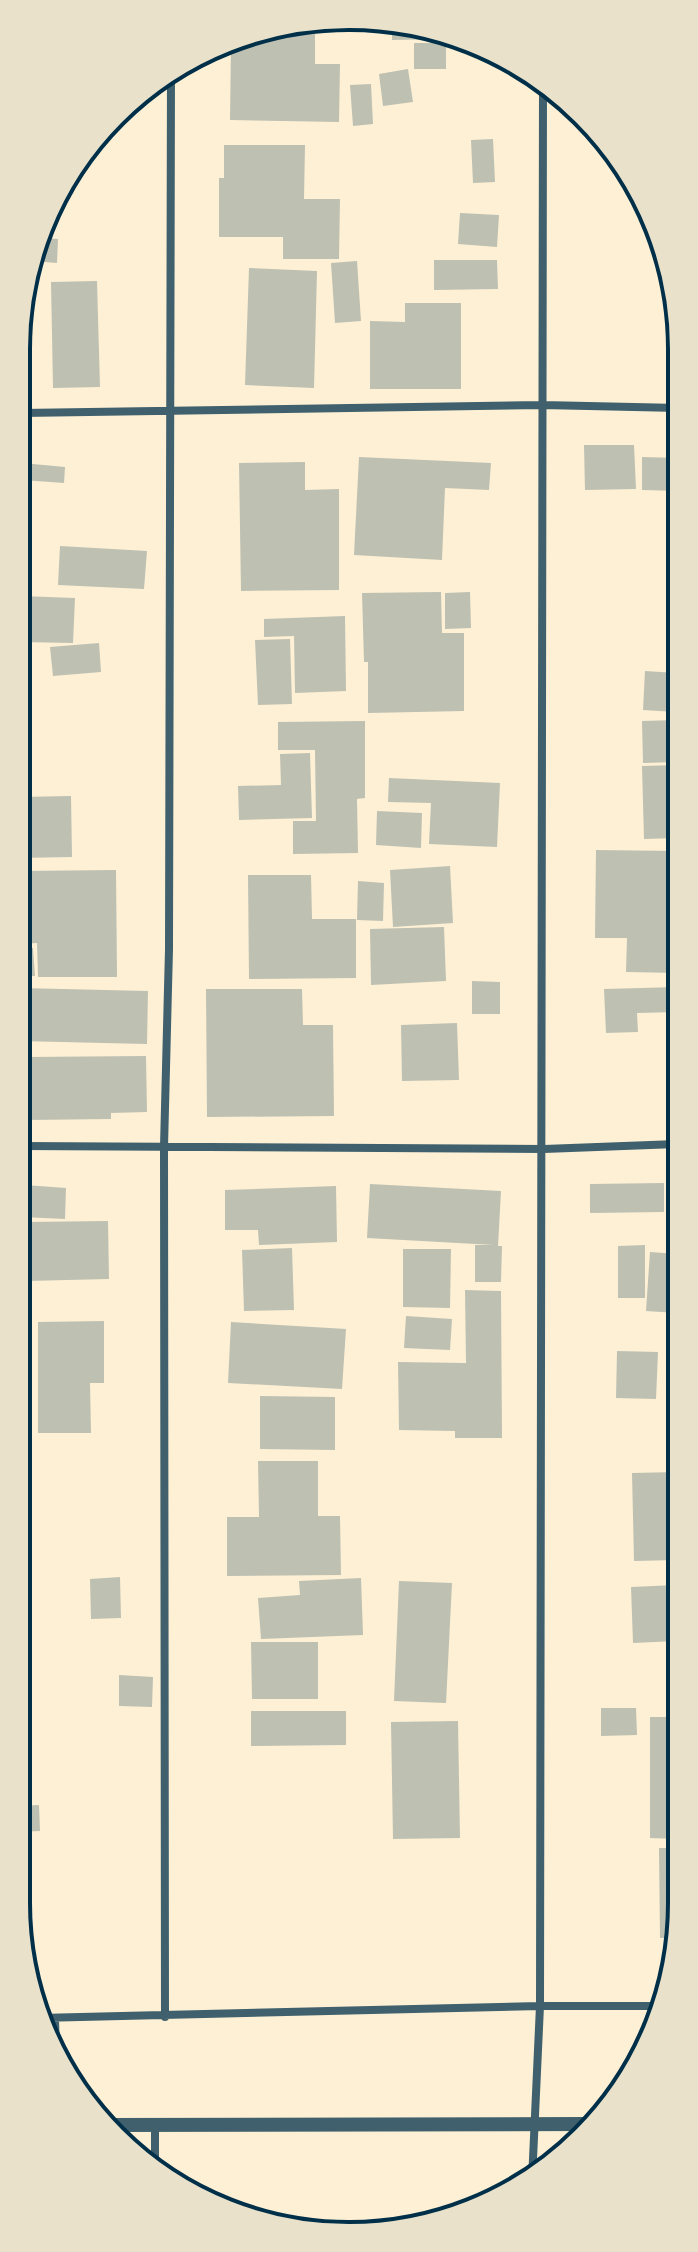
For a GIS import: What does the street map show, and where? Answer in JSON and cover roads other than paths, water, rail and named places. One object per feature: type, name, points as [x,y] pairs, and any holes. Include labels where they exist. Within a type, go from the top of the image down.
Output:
[{"type":"street","points":[[165,2017],[164,1147],[170,933],[171,85]]},
{"type":"street","points":[[533,2163],[540,2006],[544,1149],[543,96]]},
{"type":"street","points":[[30,413],[542,405],[668,408]]},
{"type":"street","points":[[30,1146],[544,1149],[668,1144]]},
{"type":"street","points":[[52,2019],[651,2006]]},
{"type":"street","points":[[55,2019],[55,2028]]},
{"type":"street","points":[[155,2124],[155,2156]]},
{"type":"street","points":[[119,2125],[579,2124]]}]
